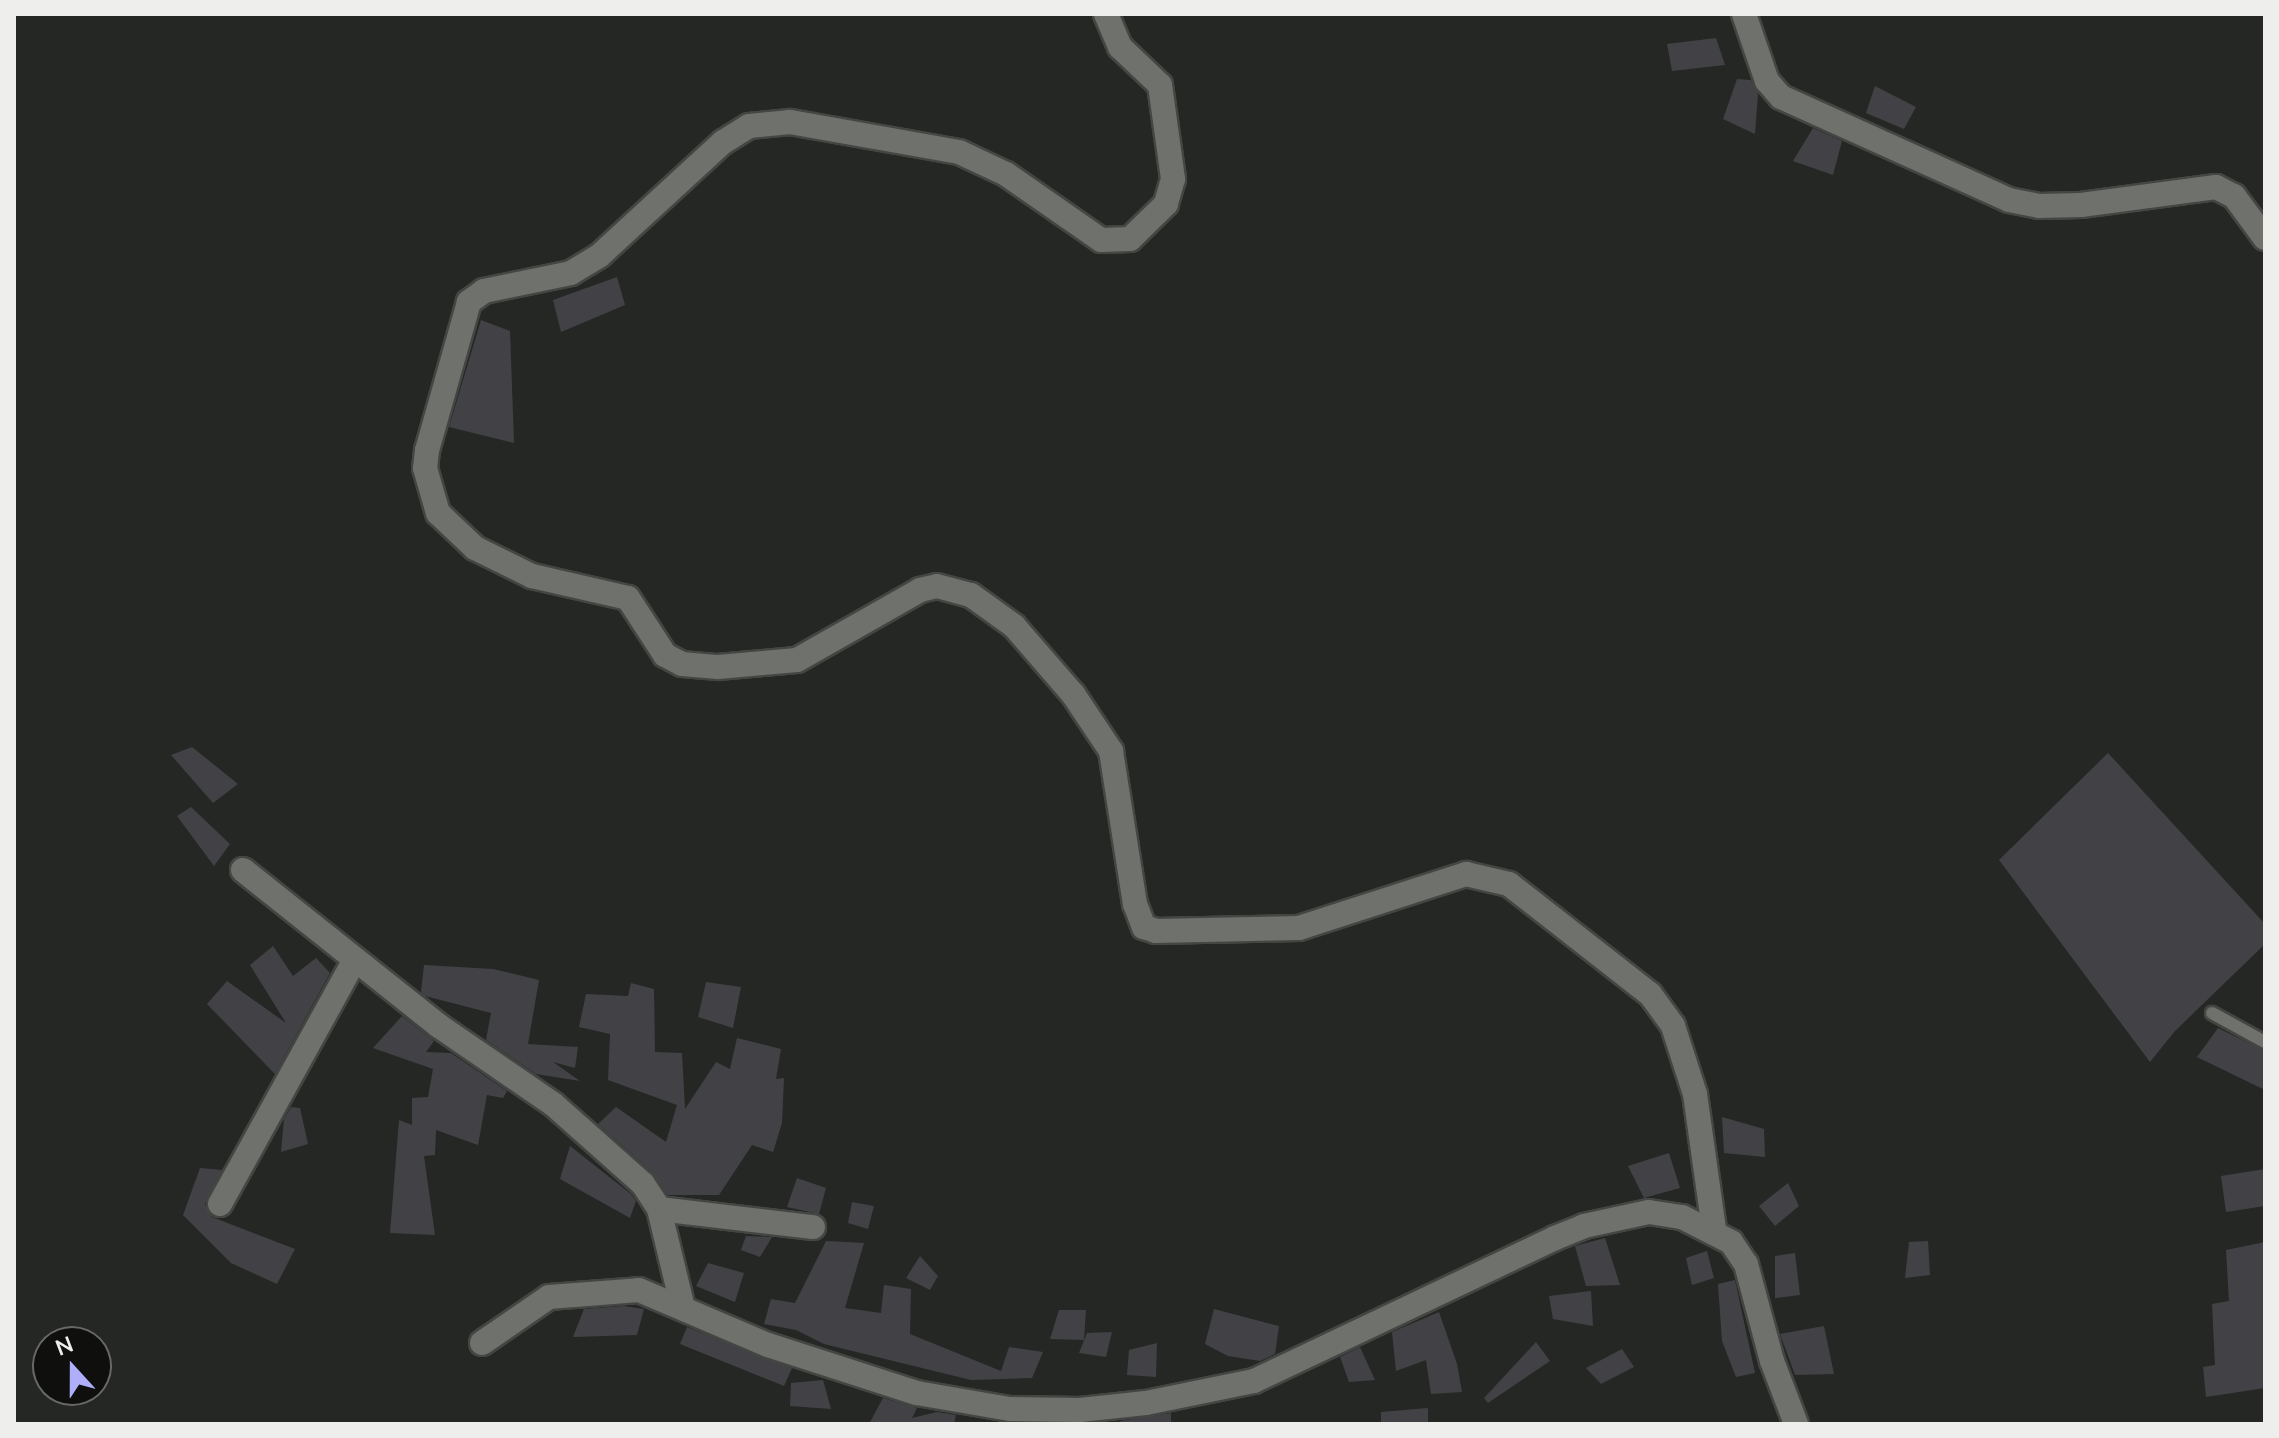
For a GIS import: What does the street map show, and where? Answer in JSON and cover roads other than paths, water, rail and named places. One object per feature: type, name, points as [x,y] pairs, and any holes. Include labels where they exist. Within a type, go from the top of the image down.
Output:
[{"type":"street","points":[[1106,14],[1120,47],[1160,85],[1173,179],[1166,204],[1130,239],[1101,240],[1006,174],[959,152],[790,122],[749,126],[723,142],[599,256],[571,273],[484,291],[469,302],[427,450],[425,468],[438,513],[475,548],[532,576],[628,598],[658,646],[682,664],[718,667],[797,660],[920,590],[937,586],[971,595],[1014,626],[1073,694],[1111,751],[1135,904],[1144,927],[1156,931],[1299,928],[1466,874],[1509,884],[1650,994],[1673,1026],[1695,1094],[1714,1229]]},
{"type":"street","points":[[1744,14],[1767,81],[1781,97],[2009,200],[2039,206],[2081,205],[2216,187],[2234,196],[2265,238]]},
{"type":"street","points":[[243,870],[354,961],[553,1104],[643,1184],[659,1209],[683,1308]]},
{"type":"street","points":[[220,1204],[354,961]]},
{"type":"street","points":[[659,1209],[813,1227]]},
{"type":"street","points":[[482,1343],[539,1302],[564,1294],[639,1290],[768,1345],[917,1393],[1010,1409],[1131,1414],[1254,1381],[1367,1323],[1465,1284],[1584,1226],[1649,1212],[1714,1229],[1731,1242],[1746,1264],[1772,1361],[1796,1424]]},
{"type":"lane","points":[[2212,1013],[2265,1042]]}]
